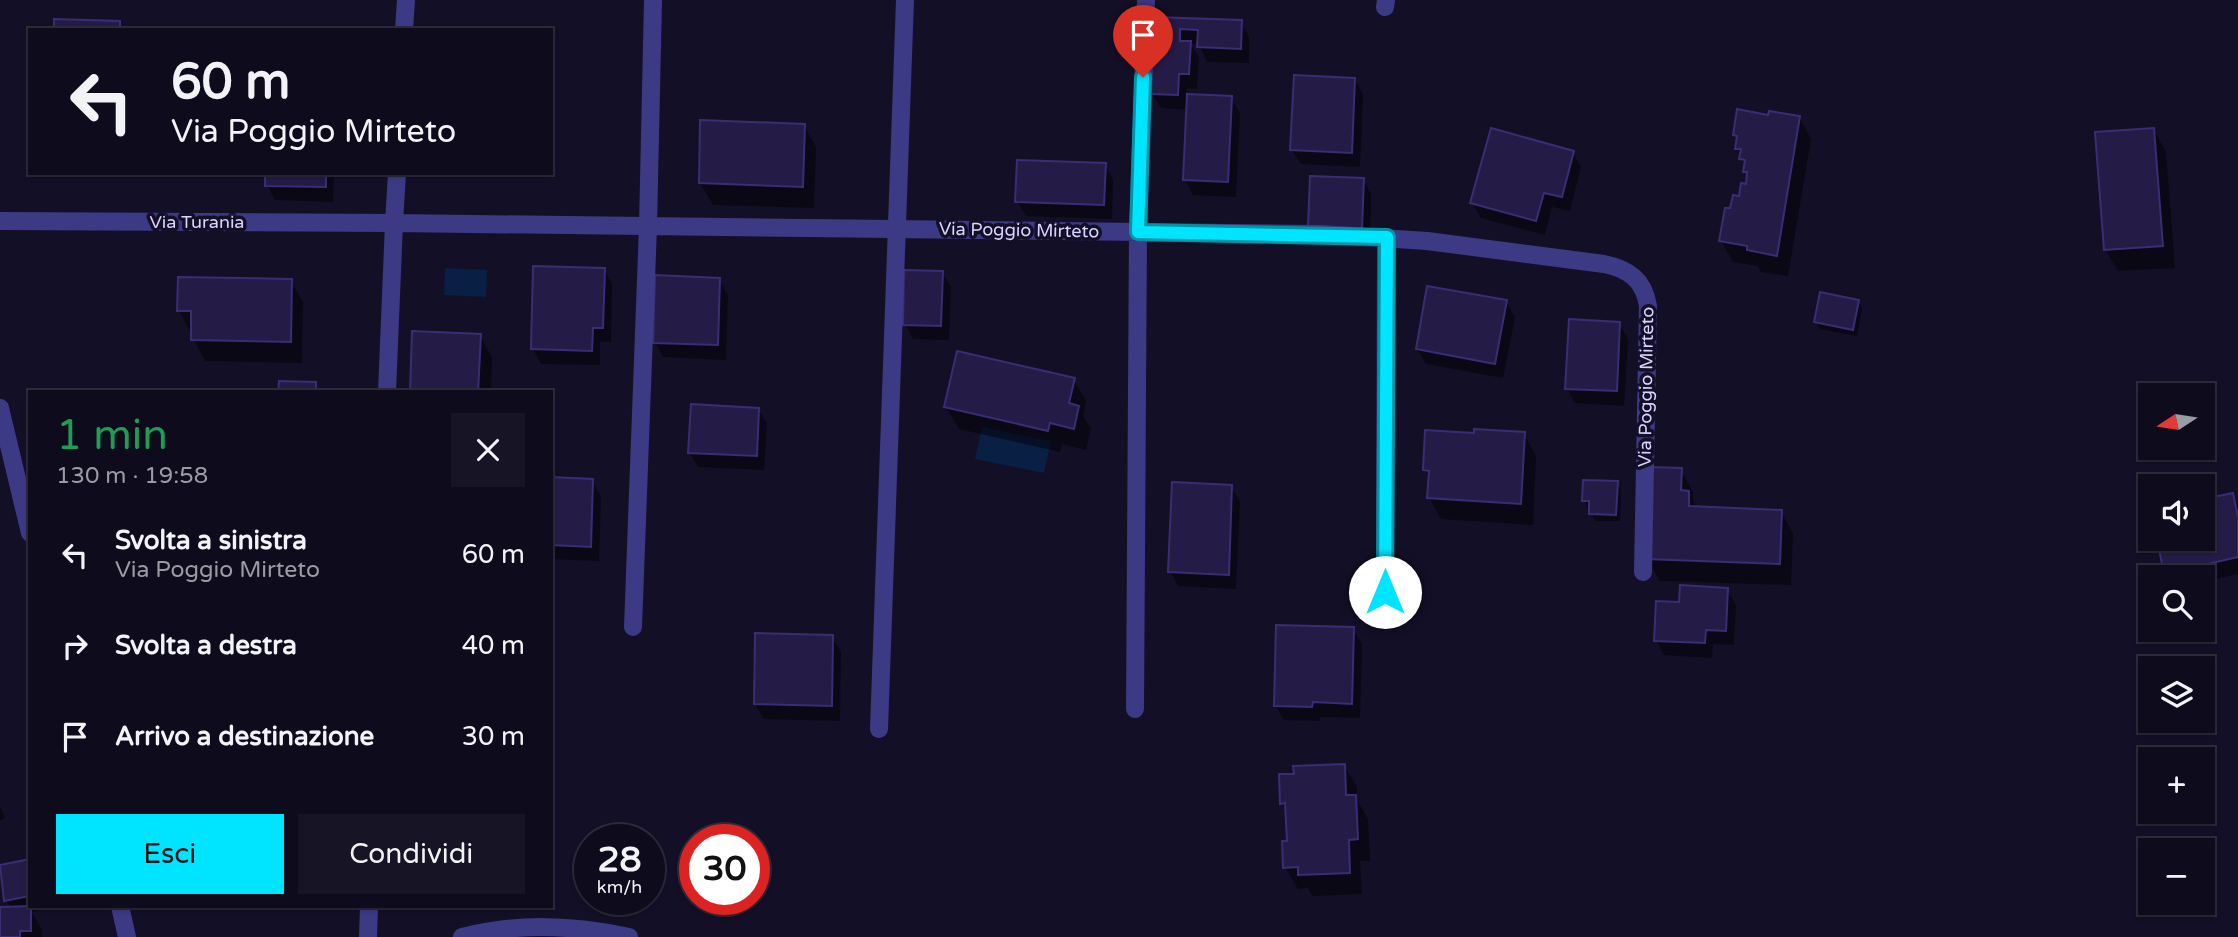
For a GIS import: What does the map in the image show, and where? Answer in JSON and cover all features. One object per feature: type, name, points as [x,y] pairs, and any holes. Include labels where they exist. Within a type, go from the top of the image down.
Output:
[{"type":"street","points":[[404,28],[406,0]]},
{"type":"street","points":[[633,627],[648,226],[653,0]]},
{"type":"street","points":[[879,729],[905,0]]},
{"type":"street","points":[[1135,709],[1138,232],[1146,0]]},
{"type":"street","points":[[387,390],[397,175]]},
{"type":"street","name":"Via Turania","points":[[0,221],[394,223]]},
{"type":"street","name":"Via Poggio Mirteto","points":[[394,223],[1387,237],[1604,264],[1631,273],[1639,281],[1647,297],[1649,316],[1643,572]]},
{"type":"street","points":[[1385,592],[1387,237]]},
{"type":"street","points":[[0,408],[23,480],[28,518]]},
{"type":"street","points":[[120,908],[127,937]]},
{"type":"street","points":[[368,937],[369,908]]},
{"type":"street","points":[[462,937],[505,928],[536,926],[629,937]]},
{"type":"water","points":[[445,268],[487,270],[486,297],[444,295]]},
{"type":"water","points":[[982,427],[1051,441],[1044,473],[975,459]]},
{"type":"building","points":[[1154,17],[1242,20],[1241,49],[1197,47],[1198,30],[1180,29],[1180,41],[1191,41],[1189,74],[1179,74],[1178,95],[1151,94]]},
{"type":"building","points":[[54,19],[120,21],[120,28],[54,28]]},
{"type":"building","points":[[1294,75],[1355,78],[1352,153],[1290,150]]},
{"type":"building","points":[[1187,94],[1232,96],[1228,182],[1183,180]]},
{"type":"building","points":[[1737,109],[1768,115],[1769,111],[1800,116],[1777,256],[1747,250],[1747,246],[1719,241],[1725,208],[1730,208],[1733,195],[1739,196],[1741,183],[1746,184],[1747,172],[1743,172],[1745,160],[1739,159],[1741,149],[1735,149],[1737,136],[1733,135]]},
{"type":"building","points":[[700,120],[805,124],[803,187],[699,183]]},
{"type":"building","points":[[1491,128],[1574,151],[1562,197],[1544,193],[1536,221],[1470,203]]},
{"type":"building","points":[[2154,128],[2163,246],[2104,250],[2095,132]]},
{"type":"building","points":[[1017,160],[1106,163],[1104,205],[1015,202]]},
{"type":"building","points":[[265,175],[326,175],[326,187],[265,186]]},
{"type":"building","points":[[1310,176],[1364,178],[1362,228],[1308,226]]},
{"type":"building","points":[[533,266],[605,268],[603,328],[593,328],[592,351],[531,349]]},
{"type":"building","points":[[904,270],[943,271],[941,326],[903,325]]},
{"type":"building","points":[[655,275],[720,278],[718,345],[653,343]]},
{"type":"building","points":[[178,277],[292,279],[291,342],[191,340],[191,311],[177,311]]},
{"type":"building","points":[[1427,286],[1507,300],[1495,364],[1416,349]]},
{"type":"building","points":[[1820,292],[1859,300],[1853,330],[1814,322]]},
{"type":"building","points":[[1569,319],[1620,322],[1617,391],[1565,389]]},
{"type":"building","points":[[412,331],[481,334],[478,390],[410,390]]},
{"type":"building","points":[[957,351],[1075,378],[1069,403],[1079,406],[1074,429],[1050,423],[1048,431],[944,407]]},
{"type":"building","points":[[279,381],[316,382],[316,390],[278,390]]},
{"type":"building","points":[[691,404],[759,408],[757,456],[688,453]]},
{"type":"building","points":[[1474,429],[1525,432],[1521,504],[1427,498],[1429,471],[1423,470],[1425,430],[1474,433]]},
{"type":"building","points":[[1649,467],[1682,468],[1681,490],[1689,491],[1689,506],[1782,510],[1780,564],[1646,559]]},
{"type":"building","points":[[553,477],[593,479],[591,547],[553,545]]},
{"type":"building","points":[[1583,480],[1618,481],[1616,515],[1589,514],[1589,501],[1582,501]]},
{"type":"building","points":[[1172,482],[1232,485],[1229,575],[1168,572]]},
{"type":"building","points":[[2233,493],[2238,517],[2238,557],[2203,565],[2162,565],[2159,551],[2215,551],[2215,497]]},
{"type":"building","points":[[1680,585],[1728,588],[1726,631],[1706,630],[1705,643],[1654,641],[1656,601],[1679,602]]},
{"type":"building","points":[[1276,625],[1354,627],[1352,704],[1313,702],[1312,707],[1274,706]]},
{"type":"building","points":[[755,633],[833,635],[832,706],[754,704]]},
{"type":"building","points":[[1345,764],[1346,795],[1356,795],[1358,839],[1349,840],[1350,873],[1298,875],[1298,867],[1283,868],[1282,841],[1287,841],[1285,803],[1280,804],[1279,774],[1294,774],[1293,766]]},
{"type":"building","points":[[28,859],[28,896],[4,901],[0,865]]},
{"type":"building","points":[[0,907],[31,908],[31,931],[20,931],[20,937],[0,937]]},
{"type":"route","points":[[1143,77],[1138,232],[1387,237],[1385,592]]}]
